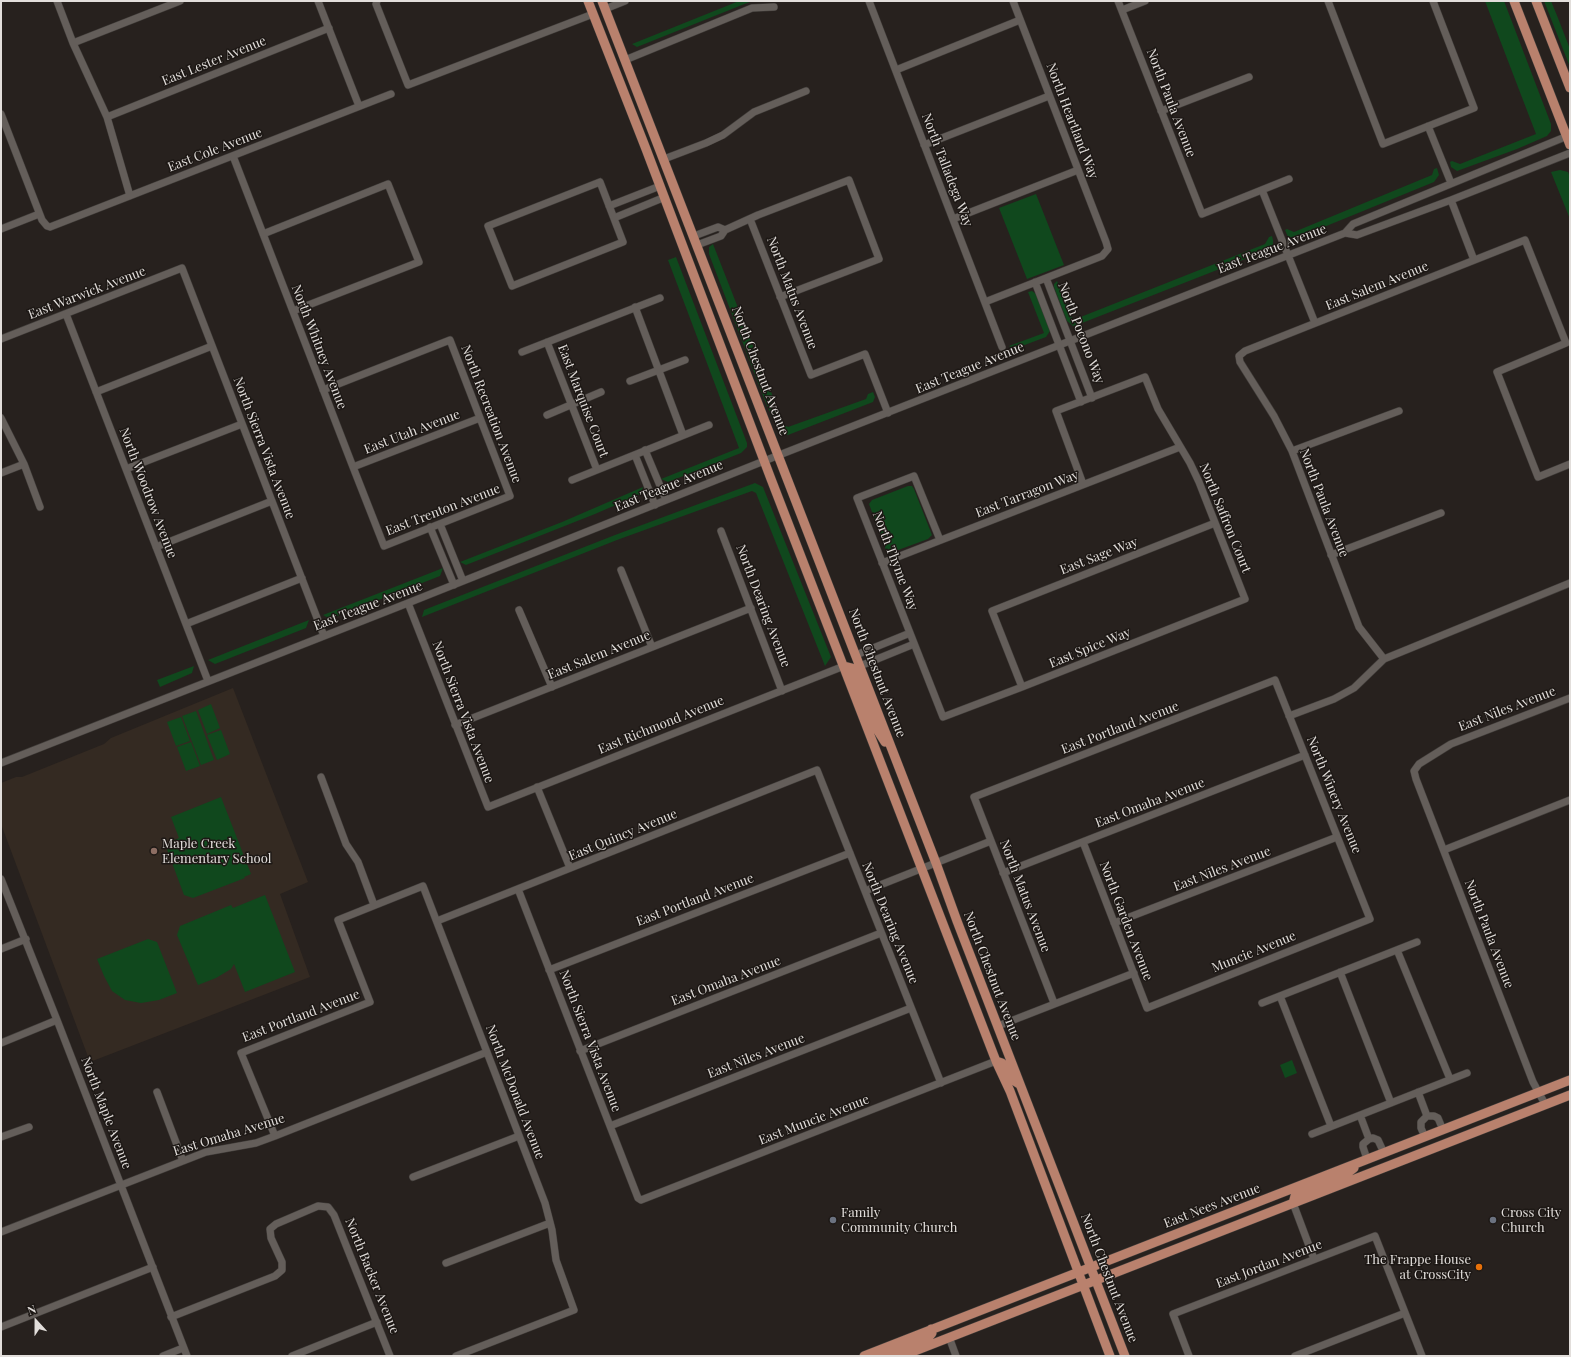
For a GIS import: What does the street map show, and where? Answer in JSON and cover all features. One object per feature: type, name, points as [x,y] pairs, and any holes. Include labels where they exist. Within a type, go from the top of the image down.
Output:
[{"type":"main road","name":"North Chestnut Avenue","points":[[588,1],[665,197],[764,461],[996,1061],[1010,1092],[1110,1356]]},
{"type":"main road","points":[[594,1],[597,5],[603,5]]},
{"type":"main road","points":[[1514,1],[1568,135],[1570,145]]},
{"type":"main road","points":[[1536,1],[1570,88]]},
{"type":"main road","name":"North Chestnut Avenue","points":[[603,5],[898,763],[1125,1356]]},
{"type":"main road","points":[[593,14],[596,14],[601,19],[616,54],[625,60]]},
{"type":"main road","points":[[660,186],[671,201],[686,240],[693,245],[695,241]]},
{"type":"main road","points":[[844,666],[852,668],[873,723],[898,763]]},
{"type":"main road","points":[[996,1061],[1005,1066],[1011,1079],[1020,1085]]},
{"type":"main road","name":"East Nees Avenue","points":[[864,1356],[1570,1080]]},
{"type":"main road","name":"East Nees Avenue","points":[[902,1356],[1570,1095]]},
{"type":"main road","points":[[1293,1203],[1295,1196],[1300,1193],[1344,1176],[1367,1159]]},
{"type":"main road","points":[[883,1356],[927,1339],[932,1333],[931,1329]]},
{"type":"street","points":[[57,1],[73,43],[108,117],[130,196]]},
{"type":"street","points":[[73,43],[180,1]]},
{"type":"street","points":[[318,1],[359,106]]},
{"type":"street","points":[[377,1],[376,4],[408,85],[593,14]]},
{"type":"street","points":[[603,5],[625,1]]},
{"type":"street","name":"North Talladega Way","points":[[869,1],[1002,347]]},
{"type":"street","name":"North Heartland Way","points":[[1013,1],[1108,250],[1102,256],[1046,278]]},
{"type":"street","name":"North Paula Avenue","points":[[1118,1],[1202,214],[1262,190]]},
{"type":"street","points":[[1122,10],[1145,1]]},
{"type":"street","points":[[1328,1],[1383,144],[1474,108],[1433,1]]},
{"type":"street","points":[[625,60],[752,8],[774,7]]},
{"type":"street","points":[[896,70],[1020,20]]},
{"type":"street","name":"East Lester Avenue","points":[[108,117],[329,28]]},
{"type":"street","points":[[1161,111],[1249,77]]},
{"type":"street","points":[[664,159],[706,143],[723,134],[754,112],[806,91]]},
{"type":"street","name":"East Cole Avenue","points":[[39,214],[44,224],[47,226],[55,226],[391,94]]},
{"type":"street","points":[[924,144],[1049,96]]},
{"type":"street","points":[[1,114],[39,214],[1,229]]},
{"type":"street","points":[[1428,126],[1451,183]]},
{"type":"street","name":"East Teague Avenue","points":[[1,762],[1288,256],[1345,233],[1353,224],[1568,135]]},
{"type":"street","name":"East Teague Avenue","points":[[1345,233],[1357,235],[1570,153]]},
{"type":"street","name":"North Whitney Avenue","points":[[232,156],[384,546]]},
{"type":"street","points":[[953,219],[1078,170]]},
{"type":"street","points":[[695,241],[721,236],[724,230],[849,180],[879,259],[780,297]]},
{"type":"street","points":[[1289,180],[1262,190],[1315,323]]},
{"type":"street","points":[[600,182],[609,206],[623,242],[512,286],[488,226],[600,182]]},
{"type":"street","points":[[263,234],[388,184],[419,262],[293,311]]},
{"type":"street","points":[[609,206],[660,186]]},
{"type":"street","points":[[614,218],[665,197]]},
{"type":"street","points":[[629,198],[634,210]]},
{"type":"street","points":[[1451,200],[1474,260]]},
{"type":"street","name":"North Matus Avenue","points":[[750,219],[811,375],[865,354],[888,413]]},
{"type":"street","name":"East Salem Avenue","points":[[1239,356],[1245,351],[1525,240],[1566,343],[1497,372],[1538,477],[1570,464]]},
{"type":"street","name":"East Warwick Avenue","points":[[1,339],[182,268]]},
{"type":"street","name":"North Sierra Vista Avenue","points":[[182,268],[324,636]]},
{"type":"street","points":[[985,302],[1046,278]]},
{"type":"street","name":"North Pocono Way","points":[[1046,278],[1092,398]]},
{"type":"street","name":"North Pocono Way","points":[[1035,282],[1081,402]]},
{"type":"street","name":"East Marquise Court","points":[[522,352],[660,298]]},
{"type":"street","points":[[635,307],[684,435]]},
{"type":"street","points":[[1047,312],[1058,308]]},
{"type":"street","name":"North Woodrow Avenue","points":[[66,314],[208,681]]},
{"type":"street","name":"North Recreation Avenue","points":[[323,390],[450,340],[510,496]]},
{"type":"street","name":"East Marquise Court","points":[[547,342],[597,470]]},
{"type":"street","points":[[96,392],[212,346]]},
{"type":"street","name":"North Paula Avenue","points":[[1239,356],[1240,362],[1274,416],[1292,451],[1359,627],[1384,659]]},
{"type":"street","points":[[630,381],[685,360]]},
{"type":"street","points":[[1070,373],[1081,368]]},
{"type":"street","name":"North Saffron Court","points":[[1092,398],[1145,377],[1158,409],[1198,482],[1245,599]]},
{"type":"street","points":[[547,415],[601,392]]},
{"type":"street","points":[[1083,484],[1056,412],[1092,398]]},
{"type":"street","points":[[1292,451],[1399,411]]},
{"type":"street","points":[[1,418],[24,464],[40,508]]},
{"type":"street","name":"East Utah Avenue","points":[[353,467],[480,418]]},
{"type":"street","points":[[126,469],[242,424]]},
{"type":"street","points":[[572,480],[709,424]]},
{"type":"street","name":"East Tarragon Way","points":[[882,563],[1180,447]]},
{"type":"street","points":[[646,450],[666,500]]},
{"type":"street","points":[[634,454],[655,505]]},
{"type":"street","points":[[1,473],[24,464]]},
{"type":"street","points":[[643,475],[654,470]]},
{"type":"street","name":"North Thyme Way","points":[[940,540],[914,476],[857,498],[943,717]]},
{"type":"street","name":"East Trenton Avenue","points":[[384,546],[510,496]]},
{"type":"street","points":[[156,546],[272,501]]},
{"type":"street","points":[[1331,555],[1441,513]]},
{"type":"street","name":"East Sage Way","points":[[1022,687],[992,611],[1215,523]]},
{"type":"street","points":[[440,524],[463,581]]},
{"type":"street","points":[[430,528],[454,585]]},
{"type":"street","name":"North Dearing Avenue","points":[[721,531],[782,691]]},
{"type":"street","points":[[621,570],[652,647]]},
{"type":"street","points":[[186,624],[302,578]]},
{"type":"street","points":[[1289,716],[1334,699],[1354,688],[1384,659],[1570,583]]},
{"type":"street","name":"East Spice Way","points":[[943,717],[1245,599]]},
{"type":"street","name":"North Sierra Vista Avenue","points":[[408,603],[488,807]]},
{"type":"street","name":"East Salem Avenue","points":[[455,725],[751,608]]},
{"type":"street","points":[[520,610],[552,687]]},
{"type":"street","points":[[856,655],[910,633]]},
{"type":"street","points":[[860,666],[914,644]]},
{"type":"street","points":[[878,646],[882,657]]},
{"type":"street","name":"East Richmond Avenue","points":[[488,807],[844,666]]},
{"type":"street","name":"North Winery Avenue","points":[[1275,680],[1370,919]]},
{"type":"street","name":"East Portland Avenue","points":[[974,797],[1275,680]]},
{"type":"street","name":"East Niles Avenue","points":[[1414,771],[1424,761],[1451,744],[1570,698]]},
{"type":"street","name":"East Omaha Avenue","points":[[1004,873],[1305,755]]},
{"type":"street","name":"North Dearing Avenue","points":[[817,770],[941,1083]]},
{"type":"street","name":"East Quincy Avenue","points":[[437,921],[817,770]]},
{"type":"street","name":"North Paula Avenue","points":[[1414,771],[1533,1082],[1545,1104]]},
{"type":"street","points":[[321,776],[346,844],[358,862],[374,905]]},
{"type":"street","points":[[537,788],[570,868]]},
{"type":"street","name":"North Matus Avenue","points":[[974,797],[1054,1003]]},
{"type":"street","points":[[1444,850],[1570,800]]},
{"type":"street","name":"East Niles Avenue","points":[[1114,923],[1338,837]]},
{"type":"street","points":[[865,891],[991,841]]},
{"type":"street","name":"North Garden Avenue","points":[[1083,842],[1147,1008]]},
{"type":"street","name":"East Portland Avenue","points":[[549,970],[850,853]]},
{"type":"street","name":"North Maple Avenue","points":[[1,879],[26,939],[187,1356]]},
{"type":"street","name":"North McDonald Avenue","points":[[374,905],[423,886],[545,1203],[556,1260],[574,1310],[456,1356]]},
{"type":"street","name":"North Sierra Vista Avenue","points":[[518,889],[638,1198],[641,1200]]},
{"type":"street","name":"East Portland Avenue","points":[[275,1136],[241,1053],[370,1002],[338,920],[374,905]]},
{"type":"street","name":"Muncie Avenue","points":[[1147,1008],[1370,919]]},
{"type":"street","name":"East Omaha Avenue","points":[[580,1051],[881,933]]},
{"type":"street","points":[[1,949],[26,939]]},
{"type":"street","points":[[1262,1003],[1417,942]]},
{"type":"street","points":[[1397,950],[1450,1080]]},
{"type":"street","points":[[1340,972],[1391,1103]]},
{"type":"street","points":[[998,1026],[1134,973]]},
{"type":"street","points":[[1280,996],[1331,1126]]},
{"type":"street","name":"East Niles Avenue","points":[[610,1126],[911,1008]]},
{"type":"street","points":[[1,1043],[57,1020]]},
{"type":"street","name":"East Omaha Avenue","points":[[1,1232],[206,1152],[256,1143],[275,1136],[487,1052]]},
{"type":"street","name":"East Muncie Avenue","points":[[641,1200],[996,1061]]},
{"type":"street","points":[[1312,1134],[1468,1073]]},
{"type":"street","points":[[157,1092],[183,1161]]},
{"type":"street","points":[[1418,1092],[1427,1116]]},
{"type":"street","points":[[1360,1115],[1369,1139]]},
{"type":"street","points":[[1425,1137],[1421,1128],[1421,1122],[1427,1116],[1434,1116],[1438,1118],[1443,1130]]},
{"type":"street","points":[[1,1137],[29,1126]]},
{"type":"street","points":[[413,1177],[519,1136]]},
{"type":"street","points":[[1367,1159],[1363,1144],[1369,1139],[1373,1138],[1378,1140],[1384,1152]]},
{"type":"street","points":[[1293,1203],[1314,1259]]},
{"type":"street","name":"North Backer Avenue","points":[[172,1316],[275,1276],[282,1270],[282,1262],[271,1238],[270,1229],[276,1224],[318,1206],[328,1207],[334,1215],[390,1356]]},
{"type":"street","points":[[446,1263],[550,1223]]},
{"type":"street","name":"East Jordan Avenue","points":[[1189,1356],[1173,1314],[1375,1236],[1405,1313]]},
{"type":"street","points":[[1,1327],[152,1267]]},
{"type":"street","points":[[1295,1356],[1405,1313],[1422,1356]]},
{"type":"street","points":[[292,1356],[377,1322]]},
{"type":"street","points":[[949,1337],[956,1356]]},
{"type":"street","points":[[162,1356],[184,1348]]},
{"type":"shaded area","name":"Maple Creek Elementary School","points":[[233,688],[308,882],[280,894],[310,977],[90,1062],[1,824],[1,783],[16,777],[22,777],[104,744],[111,738]]},
{"type":"green space","points":[[739,1],[752,1],[637,47],[632,44]]},
{"type":"green space","points":[[1485,1],[1504,1],[1551,124],[1551,131],[1547,136],[1517,149],[1457,171],[1451,167],[1450,162],[1452,161],[1460,164],[1536,134]]},
{"type":"green space","points":[[1544,1],[1551,1],[1558,18],[1570,49],[1570,67]]},
{"type":"green space","points":[[1437,168],[1439,175],[1434,182],[1297,238],[1288,237],[1285,230],[1287,229],[1294,232],[1432,175],[1434,169]]},
{"type":"green space","points":[[1560,170],[1568,172],[1570,177],[1570,219],[1551,172]]},
{"type":"green space","points":[[1036,194],[1064,265],[1027,279],[999,208]]},
{"type":"green space","points":[[1272,236],[1273,245],[1268,250],[1073,326],[1067,321],[1054,287],[1054,284],[1057,281],[1073,320],[1265,244],[1269,237]]},
{"type":"green space","points":[[713,244],[784,425],[788,427],[866,399],[868,394],[873,392],[875,397],[873,402],[788,435],[780,434],[765,401],[709,254],[709,247]]},
{"type":"green space","points":[[676,257],[747,443],[747,447],[741,453],[668,482],[661,479],[739,448],[668,260]]},
{"type":"green space","points":[[1032,291],[1036,294],[1050,331],[1046,337],[1014,349],[1009,346],[1044,333],[1028,292]]},
{"type":"green space","points":[[755,483],[763,487],[831,657],[825,666],[756,493],[752,491],[617,540],[422,617],[424,610],[615,535]]},
{"type":"green space","points":[[908,486],[912,486],[914,489],[932,535],[928,539],[890,553],[886,550],[869,504],[872,500]]},
{"type":"green space","points":[[643,487],[641,494],[595,514],[466,565],[460,562],[562,522]]},
{"type":"green space","points":[[443,568],[440,576],[330,619],[323,615]]},
{"type":"green space","points":[[309,620],[306,628],[215,664],[208,660]]},
{"type":"green space","points":[[194,666],[192,673],[160,687],[157,680]]},
{"type":"green space","points":[[211,704],[220,728],[207,734],[198,710]]},
{"type":"green space","points":[[196,711],[214,760],[201,765],[182,716]]},
{"type":"green space","points":[[181,717],[190,741],[176,746],[167,722]]},
{"type":"green space","points":[[221,730],[230,754],[217,760],[207,735]]},
{"type":"green space","points":[[191,742],[200,766],[186,771],[177,747]]},
{"type":"green space","points":[[221,797],[251,874],[244,877],[245,878],[193,898],[184,895],[165,844],[179,838],[171,817]]},
{"type":"green space","points":[[265,895],[295,972],[245,992],[234,964],[231,969],[216,978],[198,985],[177,935],[180,926],[231,905],[233,908]]},
{"type":"green space","points":[[148,939],[157,942],[177,993],[159,1000],[141,1003],[125,1000],[112,991],[97,959]]},
{"type":"green space","points":[[1292,1060],[1297,1073],[1285,1078],[1280,1065]]},
{"type":"place","name":"Maple Creek Elementary School","points":[[154,851]]},
{"type":"place","name":"Family Community Church","points":[[833,1220]]},
{"type":"place","name":"Cross City Church","points":[[1493,1220]]},
{"type":"place","name":"The Frappe House at CrossCity","points":[[1479,1267]]}]
